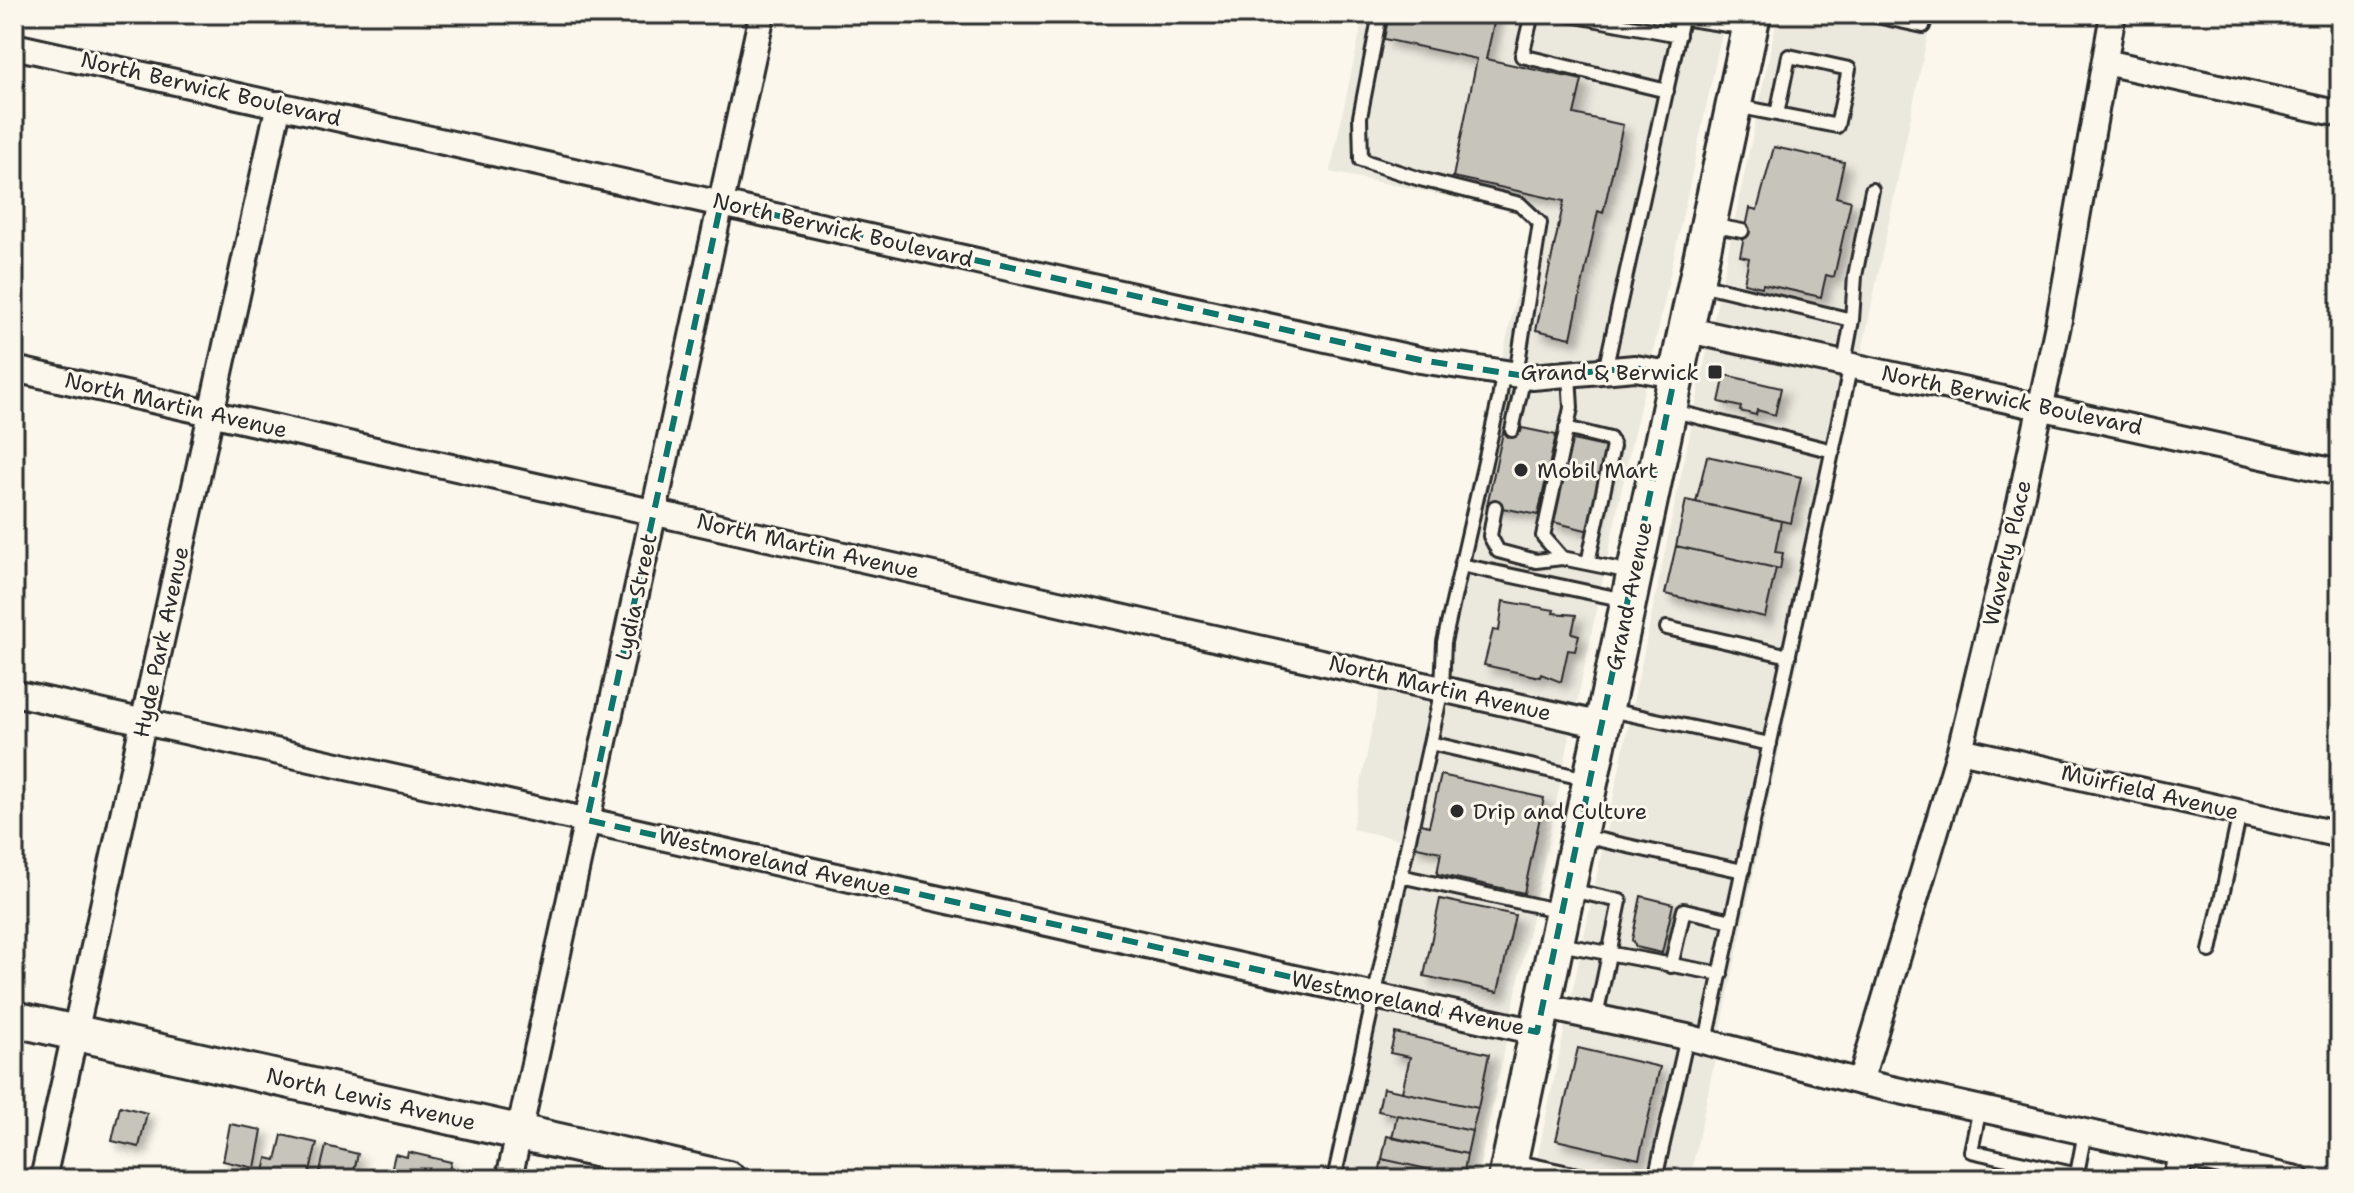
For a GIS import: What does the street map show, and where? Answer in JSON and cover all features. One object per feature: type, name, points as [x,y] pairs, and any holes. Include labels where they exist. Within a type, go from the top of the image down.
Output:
[{"type":"main road","name":"Grand Avenue","points":[[1508,1170],[1751,21]]},
{"type":"main road","name":"North Lewis Avenue","points":[[14,1019],[728,1179]]},
{"type":"street","name":"Lydia Street","points":[[509,1179],[762,14]]},
{"type":"street","name":"Waverly Place","points":[[1860,1082],[1960,750],[2020,503],[2059,320],[2113,14]]},
{"type":"street","name":"North Berwick Boulevard","points":[[14,46],[1420,360],[1514,374],[1569,375],[1635,368],[1675,375]]},
{"type":"street","points":[[2105,62],[2340,114]]},
{"type":"street","name":"Hyde Park Avenue","points":[[43,1179],[279,104]]},
{"type":"street","name":"North Berwick Boulevard","points":[[1684,329],[2340,473]]},
{"type":"street","name":"North Martin Avenue","points":[[14,369],[1442,689],[1604,717]]},
{"type":"street","name":"Westmoreland Avenue","points":[[14,693],[1374,996],[1540,1019],[1596,1017],[1697,1039],[1860,1082],[2297,1179]]},
{"type":"street","name":"Muirfield Avenue","points":[[1960,750],[2340,835]]},
{"type":"street","points":[[2176,1179],[2181,1153]]},
{"type":"lane","points":[[1380,14],[1360,117],[1361,160],[1420,179],[1520,204],[1540,223],[1514,374],[1512,430]]},
{"type":"lane","points":[[1532,14],[1522,56],[1667,91]]},
{"type":"lane","points":[[1565,14],[1679,35]]},
{"type":"lane","points":[[1867,14],[1923,26],[1926,14]]},
{"type":"lane","points":[[1605,371],[1683,16],[1751,21]]},
{"type":"lane","points":[[1733,105],[1777,114],[1837,126],[1849,69],[1789,56],[1777,114]]},
{"type":"lane","points":[[1655,1179],[1697,1039],[1721,974],[1833,451],[1848,364],[1855,276],[1872,190]]},
{"type":"lane","points":[[1707,224],[1742,231]]},
{"type":"lane","points":[[1695,283],[1852,320]]},
{"type":"lane","points":[[1334,1179],[1442,689],[1444,642],[1461,565],[1499,400],[1514,374]]},
{"type":"lane","points":[[1562,558],[1543,536],[1571,408],[1569,375]]},
{"type":"lane","points":[[1668,410],[1833,451]]},
{"type":"lane","points":[[1566,428],[1610,439],[1613,446],[1588,563]]},
{"type":"lane","points":[[1495,507],[1490,536],[1498,551],[1536,561],[1562,558],[1588,563],[1631,587]]},
{"type":"lane","points":[[1461,565],[1631,587]]},
{"type":"lane","points":[[1667,628],[1789,656]]},
{"type":"lane","points":[[1604,717],[1770,744]]},
{"type":"lane","points":[[1430,743],[1590,780]]},
{"type":"lane","points":[[2210,951],[2240,813]]},
{"type":"lane","points":[[1579,836],[1743,871]]},
{"type":"lane","points":[[1400,876],[1562,915],[1609,955],[1721,974]]},
{"type":"lane","points":[[1562,915],[1620,901],[1596,1017]]},
{"type":"lane","points":[[1671,966],[1684,910],[1732,921]]},
{"type":"lane","points":[[1980,1108],[1971,1151],[2096,1179]]},
{"type":"lane","points":[[2077,1174],[2085,1132]]},
{"type":"lane","points":[[1508,1170],[1597,1179]]},
{"type":"highlighted area","points":[[721,203],[1420,360],[1532,377],[1635,368],[1675,375],[1537,1032],[587,820]]},
{"type":"shaded area","points":[[1364,14],[1726,14],[1631,445],[1477,1179],[1326,1179],[1403,840],[1352,829],[1380,688],[1427,700],[1534,214],[1330,172]]},
{"type":"shaded area","points":[[1778,14],[1932,14],[1690,1179],[1533,1179]]},
{"type":"building","points":[[1389,14],[1496,14],[1486,59],[1582,80],[1574,114],[1623,125],[1603,213],[1598,211],[1571,338],[1536,330],[1564,201],[1453,177],[1477,59],[1384,39]]},
{"type":"building","points":[[1774,147],[1844,162],[1836,197],[1851,201],[1834,277],[1826,275],[1821,297],[1763,284],[1762,287],[1744,283],[1749,258],[1740,256],[1750,208],[1757,210]]},
{"type":"building","points":[[1725,375],[1781,388],[1775,415],[1757,410],[1756,415],[1740,411],[1741,407],[1719,402]]},
{"type":"building","name":"Mobil Mart","points":[[1504,428],[1521,432],[1522,428],[1556,435],[1538,515],[1487,505]]},
{"type":"building","points":[[1568,439],[1609,448],[1590,531],[1549,521]]},
{"type":"building","points":[[1707,456],[1801,477],[1791,523],[1696,502]]},
{"type":"building","points":[[1686,500],[1781,521],[1775,552],[1783,553],[1780,569],[1676,546]]},
{"type":"building","points":[[1676,546],[1776,568],[1765,617],[1665,594]]},
{"type":"building","points":[[1503,601],[1576,615],[1572,633],[1579,635],[1575,651],[1568,650],[1561,682],[1541,674],[1540,677],[1484,665],[1493,630],[1499,631]]},
{"type":"building","points":[[1441,775],[1544,798],[1524,893],[1437,874],[1441,852],[1412,846],[1417,823],[1429,826]]},
{"type":"building","points":[[1641,896],[1673,904],[1662,953],[1636,947],[1632,940]]},
{"type":"building","points":[[1440,899],[1515,915],[1498,992],[1424,976]]},
{"type":"building","points":[[1395,1033],[1489,1054],[1478,1108],[1402,1092],[1410,1057],[1390,1053]]},
{"type":"building","points":[[1578,1048],[1660,1067],[1639,1159],[1556,1140]]},
{"type":"building","points":[[1383,1088],[1478,1108],[1472,1131],[1378,1111]]},
{"type":"building","points":[[120,1106],[147,1113],[139,1147],[112,1141]]},
{"type":"building","points":[[1397,1115],[1472,1131],[1467,1154],[1392,1138]]},
{"type":"building","points":[[230,1124],[262,1130],[255,1168],[223,1161]]},
{"type":"building","points":[[282,1135],[317,1143],[308,1179],[263,1176],[267,1158],[276,1160]]},
{"type":"building","points":[[1387,1136],[1467,1154],[1463,1177],[1382,1159]]},
{"type":"building","points":[[326,1146],[358,1154],[352,1179],[318,1179]]},
{"type":"building","points":[[408,1152],[451,1162],[447,1179],[407,1179],[390,1175],[395,1154],[407,1157]]},
{"type":"building","points":[[1382,1159],[1463,1177],[1378,1179]]},
{"type":"place","name":"Grand & Berwick","points":[[1715,372]]},
{"type":"place","name":"Mobil Mart","points":[[1521,470]]},
{"type":"place","name":"Drip and Culture","points":[[1457,811]]}]
